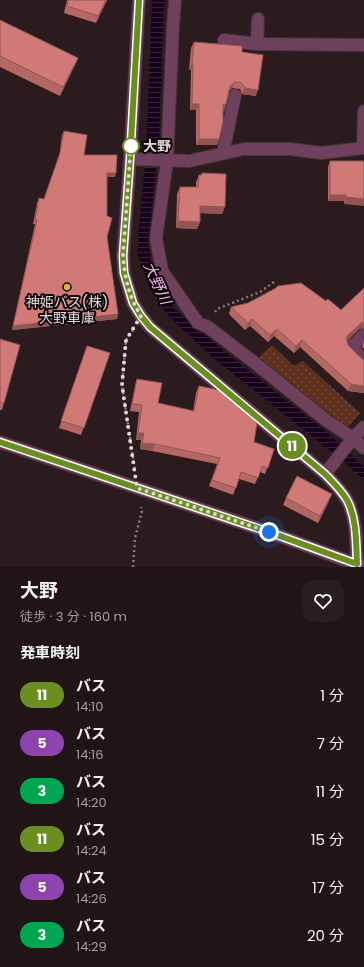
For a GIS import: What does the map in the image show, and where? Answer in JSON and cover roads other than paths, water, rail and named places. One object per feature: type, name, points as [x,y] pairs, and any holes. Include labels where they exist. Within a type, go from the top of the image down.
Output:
[{"type":"street","points":[[0,442],[269,532],[360,566],[351,510],[337,486],[325,474],[150,327],[133,303],[128,289],[124,262],[124,242],[139,0]]},
{"type":"street","points":[[175,0],[167,161],[156,238],[162,271],[198,322],[208,327],[327,421],[353,438],[364,448]]},
{"type":"street","points":[[257,44],[258,19]]},
{"type":"street","points":[[224,40],[257,44],[364,45]]},
{"type":"street","points":[[223,153],[235,95]]},
{"type":"street","points":[[130,159],[189,161],[244,149],[290,149],[320,153],[364,148],[364,111]]},
{"type":"street","points":[[364,335],[352,347],[364,360]]},
{"type":"street","points":[[325,474],[353,438],[364,427]]},
{"type":"water","name":"大野川","points":[[152,0],[164,0],[159,140],[148,242],[151,264],[159,283],[175,310],[226,353],[329,434],[364,467],[364,480],[343,461],[211,356],[166,313],[148,284],[138,255],[139,225],[146,157]]},
{"type":"place","name":"大野","points":[[131,146]]},
{"type":"place","name":"神姫バス(株) 大野車庫","points":[[67,287]]}]
